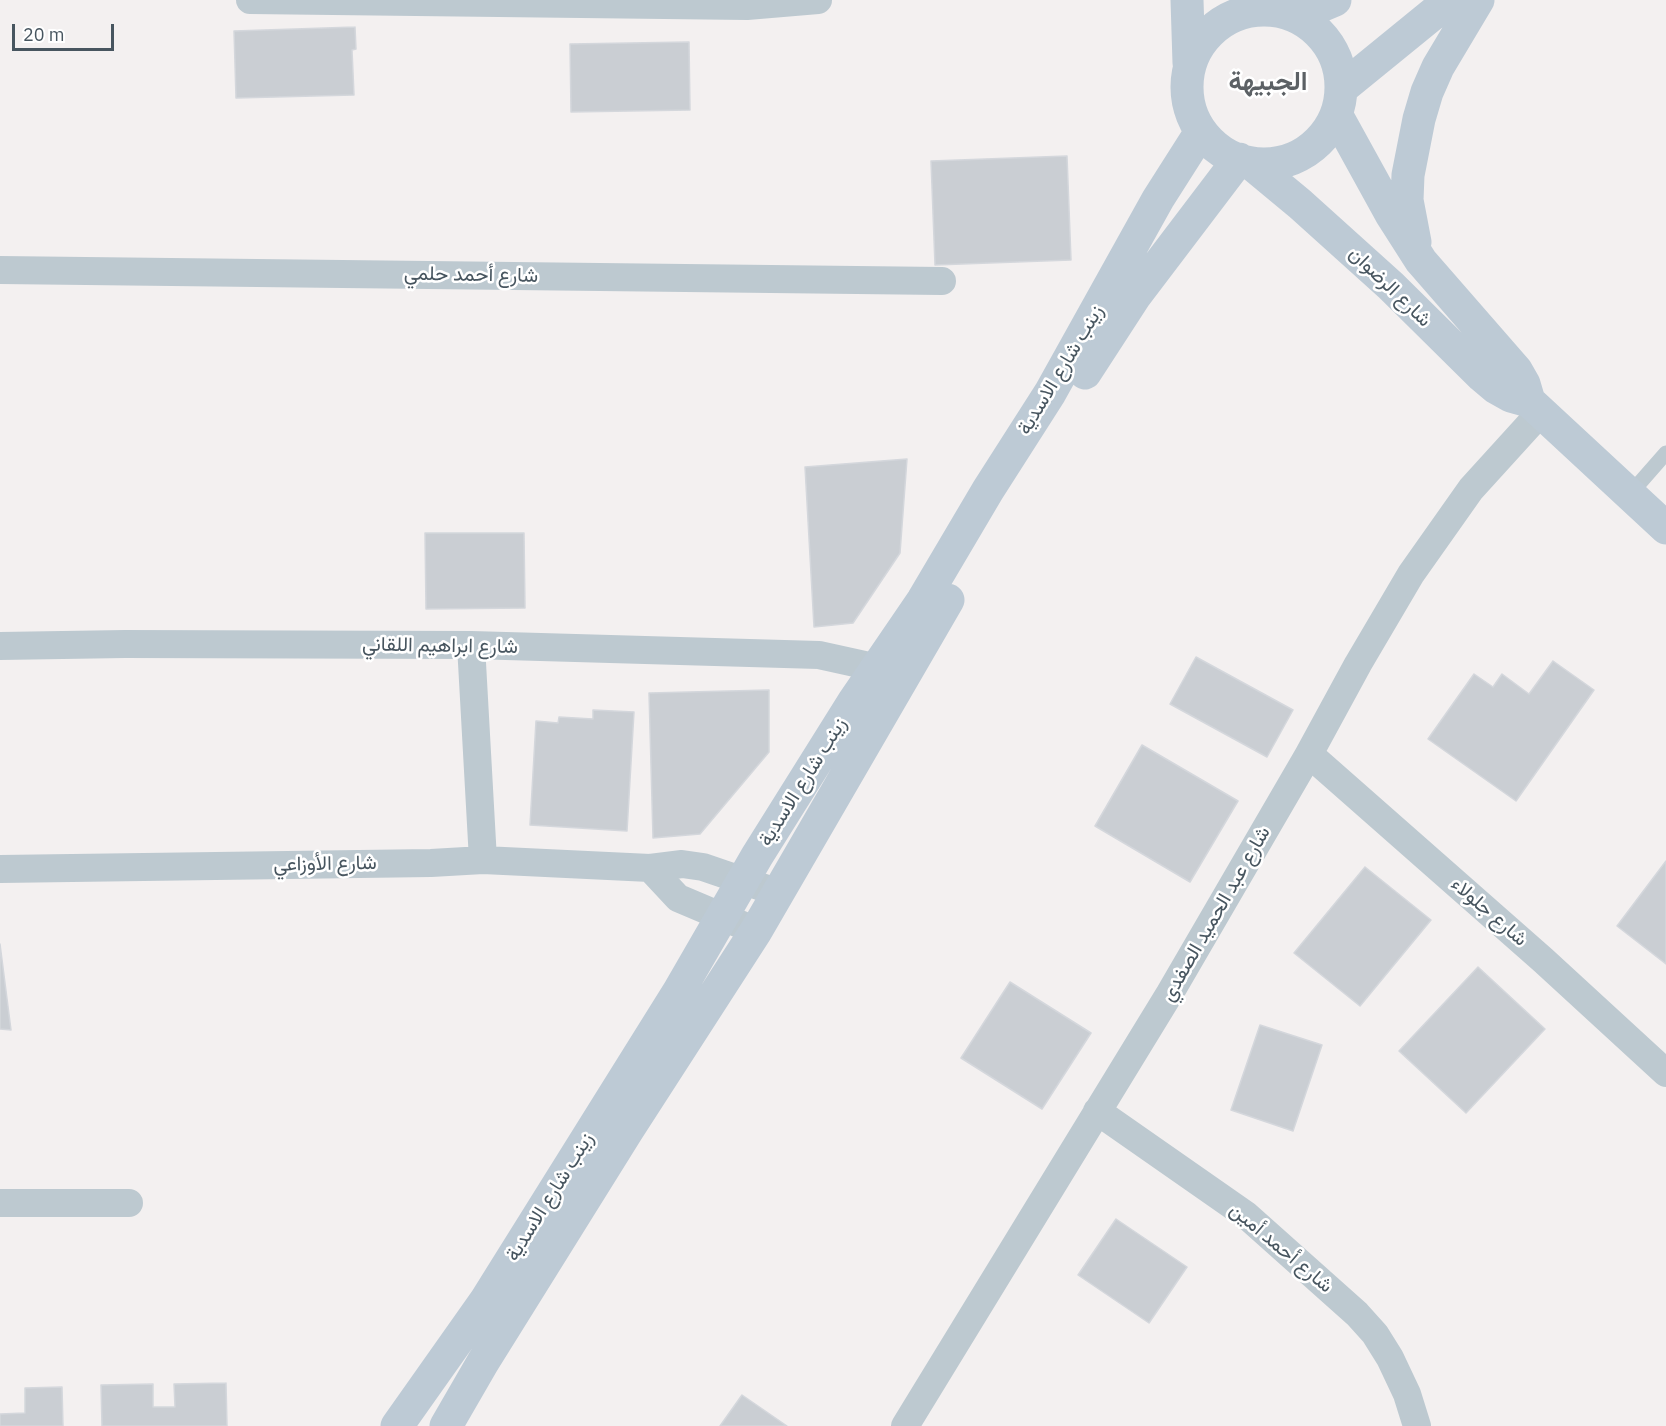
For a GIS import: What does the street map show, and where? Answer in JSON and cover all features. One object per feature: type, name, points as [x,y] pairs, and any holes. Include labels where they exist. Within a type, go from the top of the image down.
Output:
[{"type":"street","points":[[250,0],[747,6],[819,0]]},
{"type":"street","points":[[1187,0],[1189,63],[1186,100],[1200,133],[1223,154],[1246,162],[1279,164],[1304,154],[1324,138],[1340,102],[1450,0]]},
{"type":"street","points":[[1189,63],[1208,31],[1241,12],[1283,9],[1335,0]]},
{"type":"street","points":[[1421,261],[1412,236],[1407,200],[1413,143],[1427,92],[1438,67],[1478,0]]},
{"type":"street","points":[[1283,9],[1322,34],[1337,59],[1340,102]]},
{"type":"street","name":"شارع الرضوان","points":[[1340,102],[1390,214],[1421,261],[1516,370],[1535,406]]},
{"type":"street","name":"زينب شارع الاسدية","points":[[398,1426],[486,1300],[854,701],[923,600],[988,490],[1050,393],[1158,199],[1200,133]]},
{"type":"street","name":"شارع الرضوان","points":[[1246,162],[1300,204],[1391,286],[1482,376],[1511,396],[1535,406],[1666,528]]},
{"type":"street","name":"زينب شارع الاسدية","points":[[446,1426],[483,1362],[627,1131],[756,931],[1018,480],[1093,360],[1135,296],[1246,162]]},
{"type":"street","name":"شارع أحمد حلمي","points":[[0,270],[942,280]]},
{"type":"street","name":"شارع عبد الحميد الصفدي","points":[[905,1426],[1170,993],[1411,574],[1471,489],[1535,406]]},
{"type":"street","points":[[471,645],[483,860]]},
{"type":"street","name":"شارع ابراهيم اللقاني","points":[[0,646],[471,645],[819,655],[878,668]]},
{"type":"street","name":"شارع جلولاء","points":[[1309,754],[1543,960],[1666,1073]]},
{"type":"street","name":"شارع الأوزاعي","points":[[0,868],[483,860],[650,868],[682,864],[703,867],[779,893]]},
{"type":"street","points":[[650,868],[678,898],[756,931]]},
{"type":"street","name":"شارع أحمد أمين","points":[[1097,1111],[1246,1215],[1357,1314],[1375,1335],[1390,1358],[1407,1394],[1417,1426]]},
{"type":"street","points":[[0,1203],[129,1203]]},
{"type":"lane","points":[[1630,494],[1666,453]]},
{"type":"building","points":[[355,27],[356,49],[352,50],[354,95],[236,98],[234,31]]},
{"type":"building","points":[[689,42],[690,110],[571,112],[570,44]]},
{"type":"building","points":[[1067,156],[1071,260],[935,265],[931,161]]},
{"type":"building","points":[[907,459],[900,553],[853,623],[814,627],[805,467]]},
{"type":"building","points":[[425,533],[524,533],[525,608],[426,609]]},
{"type":"building","points":[[1196,657],[1293,710],[1267,757],[1170,704]]},
{"type":"building","points":[[1553,661],[1594,690],[1516,801],[1428,739],[1474,674],[1493,687],[1502,674],[1529,694]]},
{"type":"building","points":[[769,690],[769,752],[700,834],[653,838],[649,693]]},
{"type":"building","points":[[593,710],[634,712],[627,831],[530,825],[536,721],[558,723],[559,717],[593,719]]},
{"type":"building","points":[[1142,745],[1238,801],[1190,882],[1095,826]]},
{"type":"building","points":[[1666,861],[1666,964],[1617,926]]},
{"type":"building","points":[[1365,867],[1431,920],[1360,1006],[1294,953]]},
{"type":"building","points":[[0,944],[11,1030],[0,1029]]},
{"type":"building","points":[[1478,967],[1545,1029],[1466,1113],[1399,1051]]},
{"type":"building","points":[[1010,982],[1091,1033],[1042,1109],[961,1058]]},
{"type":"building","points":[[1260,1025],[1322,1045],[1293,1131],[1231,1110]]},
{"type":"building","points":[[1116,1219],[1187,1267],[1149,1323],[1078,1275]]},
{"type":"building","points":[[226,1383],[227,1426],[102,1426],[101,1385],[153,1384],[153,1407],[175,1407],[174,1384]]},
{"type":"building","points":[[62,1387],[63,1426],[0,1426],[0,1414],[25,1413],[25,1388]]},
{"type":"building","points":[[742,1395],[787,1426],[720,1426]]},
{"type":"district","name":"الجبيهة","points":[[1268,82]]}]
